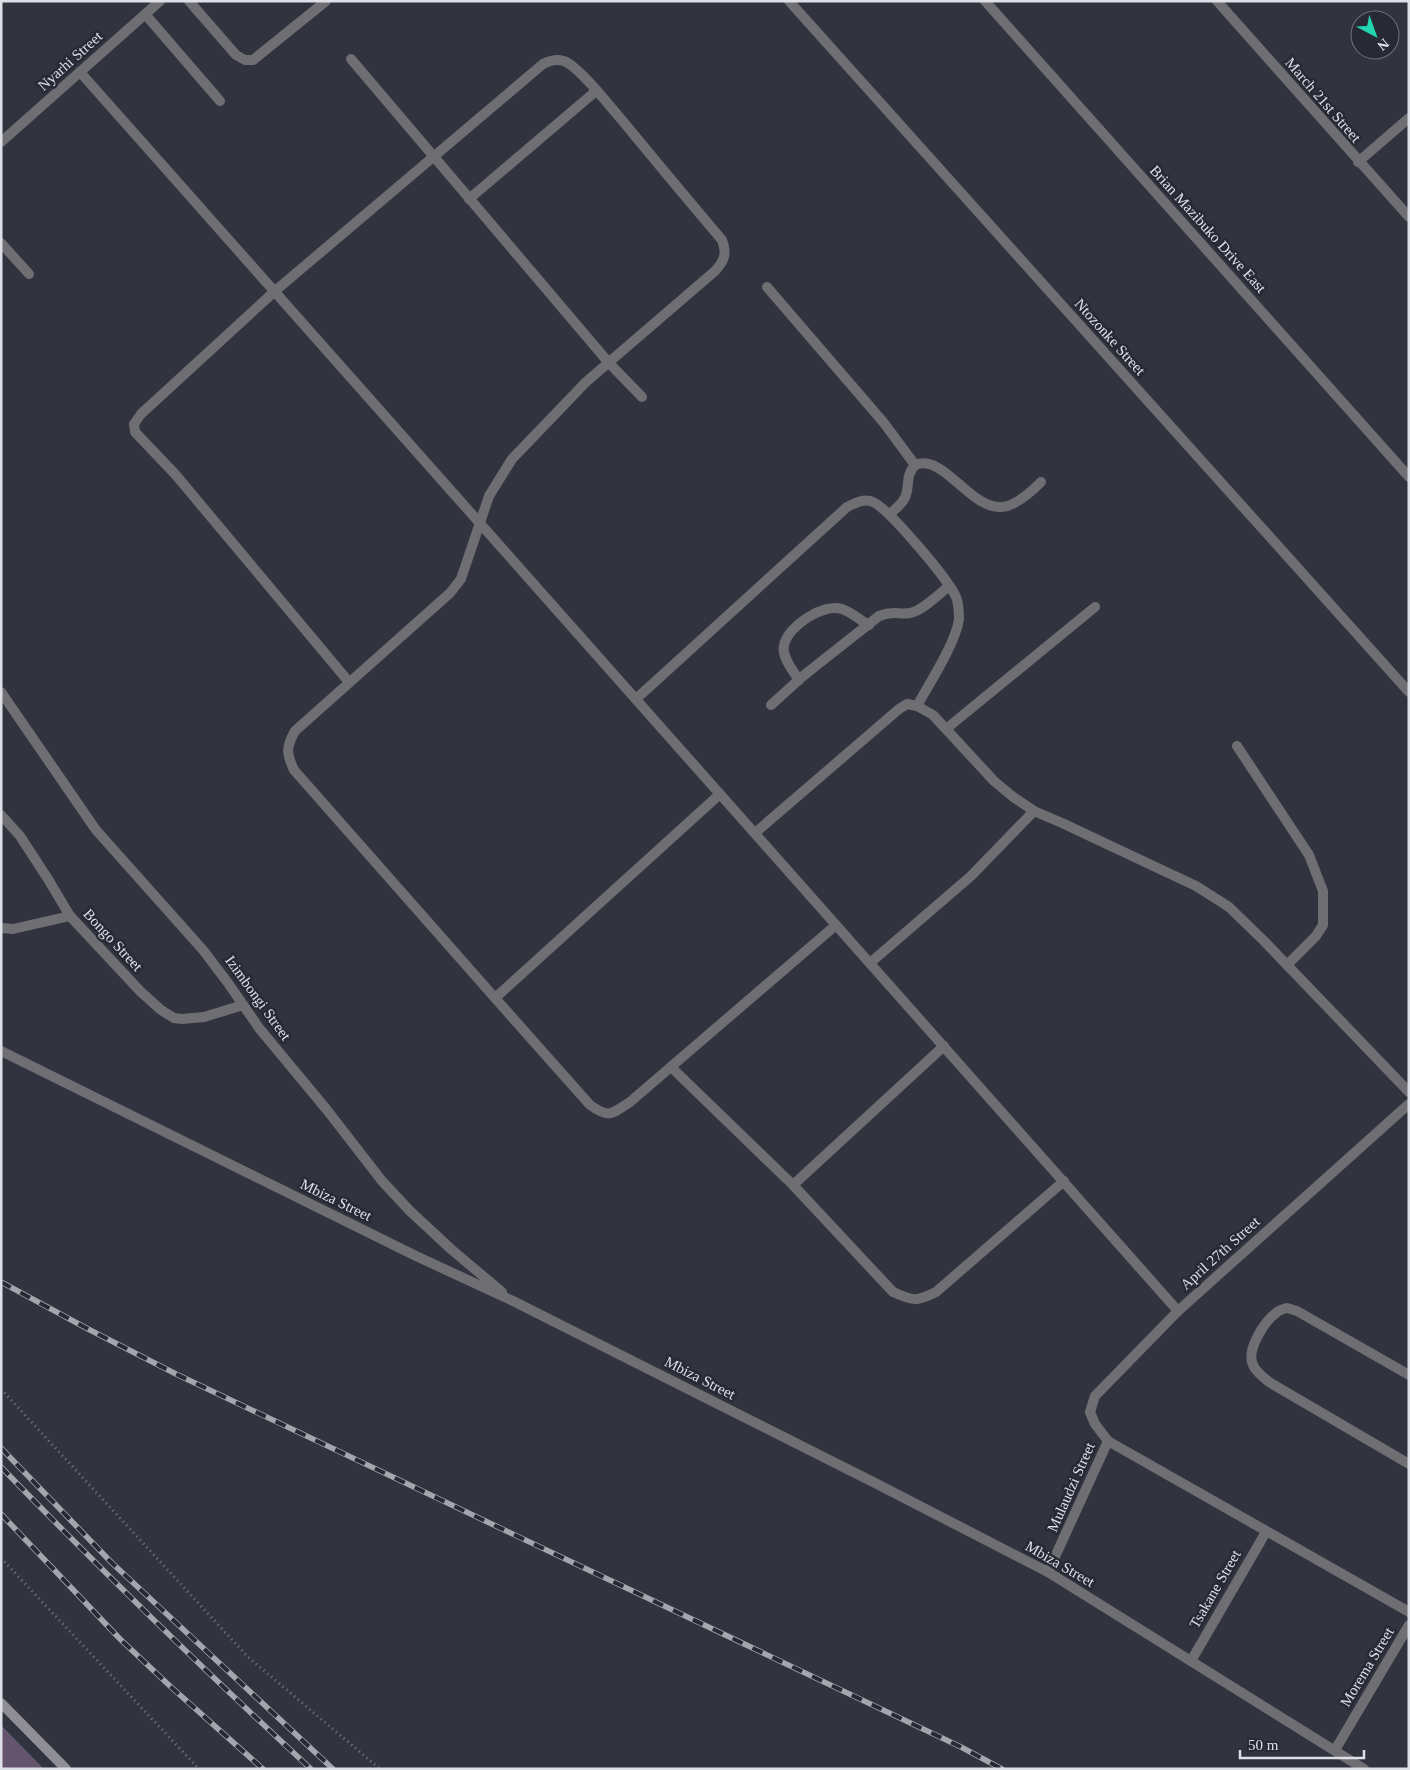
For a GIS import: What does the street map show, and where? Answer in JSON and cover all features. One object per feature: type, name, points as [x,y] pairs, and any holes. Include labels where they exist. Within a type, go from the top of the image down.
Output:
[{"type":"main road","points":[[1,1703],[66,1769]]},
{"type":"street","name":"Nyarhi Street","points":[[1,142],[160,1]]},
{"type":"street","points":[[189,1],[236,55],[245,60],[253,60],[326,1]]},
{"type":"street","name":"Ntozonke Street","points":[[788,1],[1409,692]]},
{"type":"street","name":"Brian Mazibuko Drive East","points":[[985,1],[1409,477]]},
{"type":"street","name":"March 21st Street","points":[[1217,1],[1358,162],[1409,217]]},
{"type":"street","points":[[145,14],[220,101]]},
{"type":"street","points":[[351,60],[609,363],[642,397]]},
{"type":"street","points":[[349,682],[175,474],[137,434],[134,428],[136,420],[275,291],[543,64],[550,60],[567,62],[596,91],[722,240],[726,251],[725,259],[715,271],[586,382],[512,459],[489,496],[460,579],[450,593],[295,731],[288,744],[289,759],[294,770],[495,998],[590,1105],[602,1113],[613,1112],[630,1102],[836,925]]},
{"type":"street","points":[[80,72],[1178,1311]]},
{"type":"street","points":[[469,199],[596,91]]},
{"type":"street","points":[[1358,162],[1409,118]]},
{"type":"street","points":[[1,243],[28,274]]},
{"type":"street","points":[[767,286],[884,423],[916,465]]},
{"type":"street","points":[[890,514],[903,501],[906,495],[908,476],[916,465],[922,462],[936,467],[978,501],[992,506],[1003,507],[1012,504],[1028,494],[1041,482]]},
{"type":"street","points":[[636,699],[847,507],[862,501],[872,502],[890,514],[957,598],[959,619],[953,639],[918,706]]},
{"type":"street","points":[[771,705],[798,680],[879,616],[889,613],[911,613],[924,606],[949,586]]},
{"type":"street","points":[[946,729],[1096,607]]},
{"type":"street","points":[[798,680],[786,658],[783,646],[789,635],[800,624],[823,610],[833,608],[842,609],[868,625]]},
{"type":"street","name":"Izimbongi Street","points":[[1,692],[96,830],[203,950],[259,1028],[327,1110],[382,1181],[410,1211],[452,1250],[513,1301]]},
{"type":"street","points":[[755,833],[899,709],[907,704],[918,706],[933,714],[994,782],[1034,811],[1196,886],[1229,907],[1288,965],[1409,1092]]},
{"type":"street","points":[[1236,746],[1309,855],[1323,892],[1323,925],[1316,936],[1288,965]]},
{"type":"street","points":[[495,998],[720,794]]},
{"type":"street","points":[[870,963],[971,876],[1034,811]]},
{"type":"street","name":"Bongo Street","points":[[1,815],[20,836],[70,916],[140,991],[161,1010],[174,1018],[182,1019],[204,1017],[243,1005]]},
{"type":"street","points":[[1,928],[13,929],[70,916]]},
{"type":"street","points":[[793,1185],[944,1046]]},
{"type":"street","name":"Mbiza Street","points":[[1,1050],[416,1256],[513,1301],[868,1479],[1048,1572],[1364,1769]]},
{"type":"street","points":[[671,1067],[793,1185],[893,1292],[910,1300],[919,1300],[936,1292],[1064,1182]]},
{"type":"street","name":"April 27th Street","points":[[1108,1441],[1095,1424],[1090,1412],[1095,1396],[1178,1311],[1409,1104]]},
{"type":"street","points":[[1409,1375],[1297,1311],[1287,1308],[1276,1312],[1266,1324],[1257,1338],[1251,1353],[1252,1364],[1260,1375],[1269,1382],[1409,1464]]},
{"type":"street","points":[[1108,1441],[1409,1612]]},
{"type":"street","name":"Mulaudzi Street","points":[[1048,1572],[1108,1441]]},
{"type":"street","name":"Tsakane Street","points":[[1191,1661],[1266,1532]]},
{"type":"street","name":"Morema Street","points":[[1335,1750],[1409,1626]]},
{"type":"path","points":[[1,1389],[248,1657],[380,1769]]},
{"type":"path","points":[[1,1558],[199,1769]]},
{"type":"shaded area","points":[[1,1725],[44,1769],[1,1769]]},
{"type":"railway","points":[[1,1282],[176,1374],[961,1747],[1002,1769]]},
{"type":"railway","points":[[1,1448],[112,1563],[333,1769]]},
{"type":"railway","points":[[1,1467],[154,1620],[311,1769]]},
{"type":"railway","points":[[1,1514],[120,1639],[263,1769]]}]
